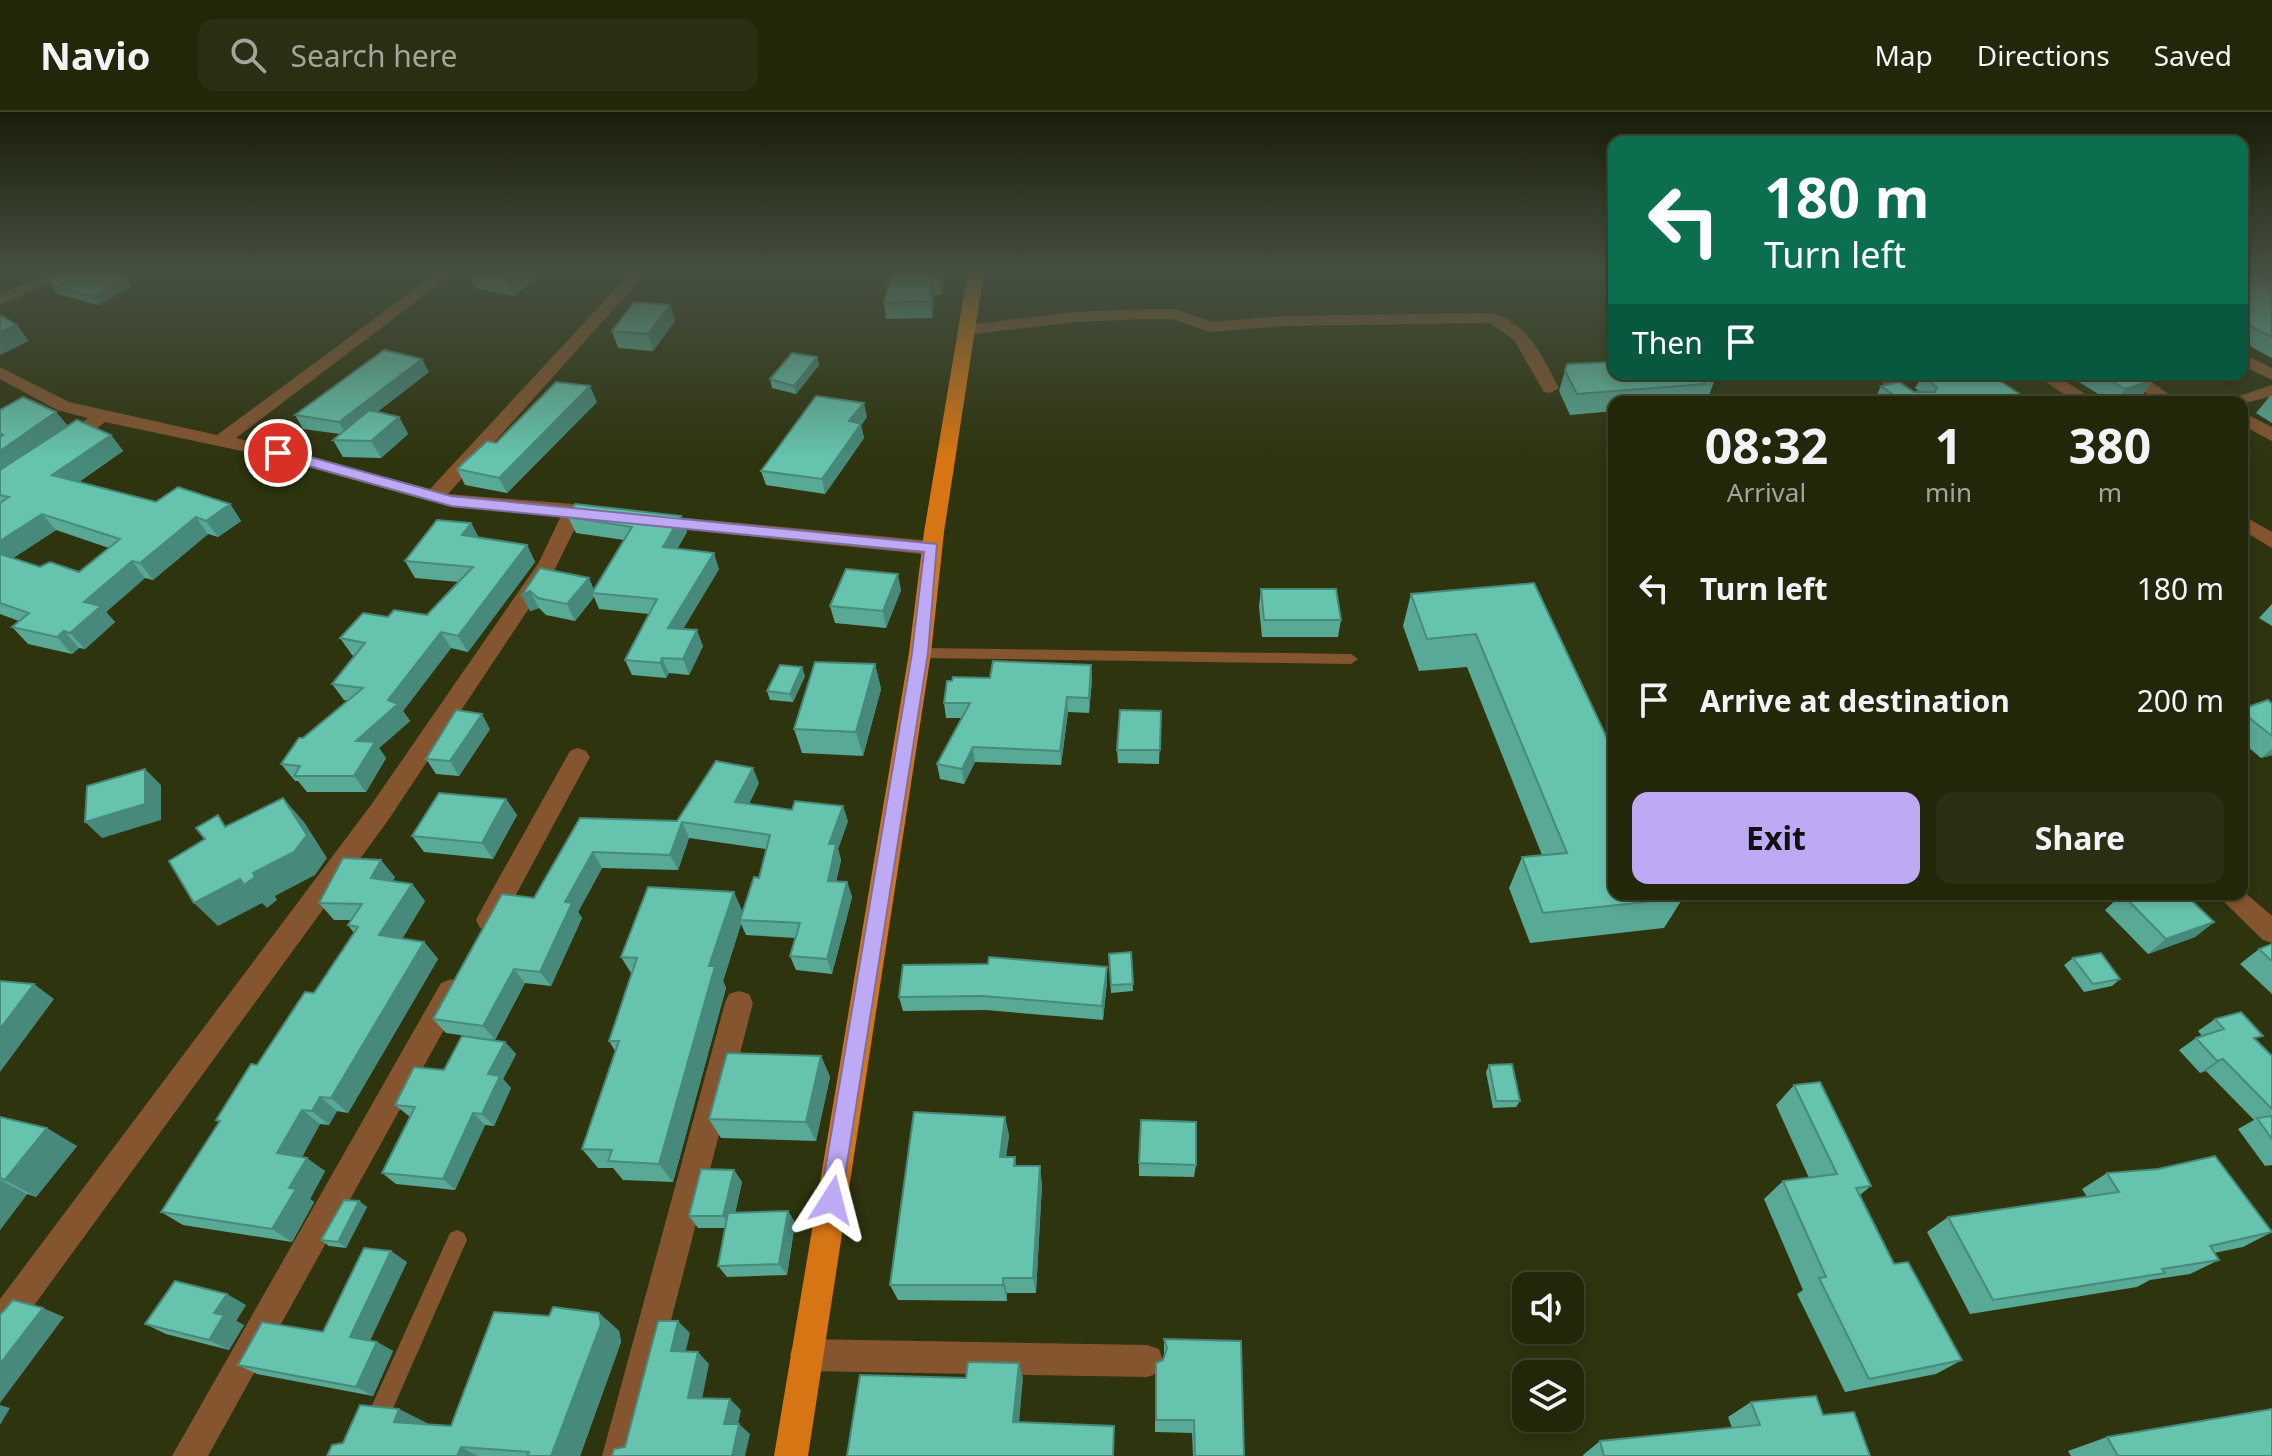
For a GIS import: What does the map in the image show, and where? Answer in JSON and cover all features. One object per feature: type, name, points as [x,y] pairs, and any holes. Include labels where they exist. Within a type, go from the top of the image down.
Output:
[{"type":"main road","points":[[791,1456],[920,653],[932,548],[964,334]]},
{"type":"street","points":[[222,440],[364,334]]},
{"type":"street","points":[[434,497],[583,334]]},
{"type":"street","points":[[1519,334],[1550,388]]},
{"type":"street","points":[[2248,361],[2272,375]]},
{"type":"street","points":[[0,372],[63,406],[222,440],[434,497],[603,514]]},
{"type":"street","points":[[1888,380],[1911,396]]},
{"type":"street","points":[[2053,380],[2078,396]]},
{"type":"street","points":[[2137,380],[2162,396]]},
{"type":"street","points":[[2248,397],[2272,390]]},
{"type":"street","points":[[52,454],[102,416]]},
{"type":"street","points":[[2248,421],[2272,435]]},
{"type":"street","points":[[0,1326],[380,812],[548,564],[574,510]]},
{"type":"street","points":[[631,518],[932,548]]},
{"type":"street","points":[[2248,525],[2272,541]]},
{"type":"street","points":[[480,938],[578,757]]},
{"type":"street","points":[[2236,900],[2272,932]]},
{"type":"street","points":[[189,1456],[465,966]]},
{"type":"street","points":[[619,1456],[739,1003]]},
{"type":"street","points":[[806,1355],[1147,1361]]},
{"type":"lane","points":[[920,653],[1351,659]]},
{"type":"lane","points":[[360,1456],[457,1240]]},
{"type":"building","points":[[384,350],[422,359],[339,422],[295,415]]},
{"type":"building","points":[[792,353],[817,357],[794,386],[770,379]]},
{"type":"building","points":[[1608,362],[1608,380],[1703,380],[1705,384],[1577,394],[1565,371],[1567,364]]},
{"type":"building","points":[[1927,380],[1999,380],[2022,396],[1895,396],[1881,386],[1899,382],[1914,392],[1935,392],[1937,387]]},
{"type":"building","points":[[2110,380],[2153,380],[2125,389]]},
{"type":"building","points":[[556,382],[590,386],[499,478],[457,469],[487,441],[496,443]]},
{"type":"building","points":[[816,396],[864,403],[849,421],[861,424],[822,479],[761,471]]},
{"type":"building","points":[[23,397],[56,412],[0,451],[0,437],[3,435],[0,433],[0,410]]},
{"type":"building","points":[[369,410],[399,417],[371,441],[333,440]]},
{"type":"building","points":[[77,420],[111,435],[52,475],[156,502],[178,487],[230,504],[206,521],[196,517],[140,563],[132,561],[84,602],[101,606],[70,633],[64,631],[57,637],[12,627],[29,613],[0,603],[0,554],[40,567],[50,562],[79,572],[120,539],[42,514],[0,541],[0,503],[9,497],[0,495],[0,470]]},
{"type":"building","points":[[575,504],[681,516],[663,547],[714,553],[668,628],[697,630],[683,659],[662,658],[660,663],[625,660],[657,599],[592,593],[632,527],[568,517]]},
{"type":"building","points":[[437,520],[471,523],[462,535],[527,545],[458,636],[441,632],[388,700],[398,704],[356,741],[375,742],[354,776],[294,776],[300,766],[281,764],[299,738],[303,738],[363,688],[332,684],[365,643],[340,638],[363,613],[388,617],[394,610],[427,615],[473,567],[405,561]]},
{"type":"building","points":[[540,568],[589,578],[567,604],[538,598],[530,591],[522,595]]},
{"type":"building","points":[[846,569],[898,574],[883,611],[830,606]]},
{"type":"building","points":[[1534,583],[1608,740],[1608,900],[1664,900],[1543,913],[1522,857],[1567,853],[1476,634],[1427,639],[1411,594]]},
{"type":"building","points":[[1261,589],[1336,589],[1341,620],[1264,620]]},
{"type":"building","points":[[993,661],[1091,665],[1089,698],[1067,697],[1060,751],[973,747],[962,769],[937,764],[970,703],[944,703],[947,681],[952,681],[953,677],[990,678]]},
{"type":"building","points":[[815,662],[875,664],[856,732],[794,729]]},
{"type":"building","points":[[780,665],[802,667],[790,694],[767,691]]},
{"type":"building","points":[[2268,700],[2272,704],[2272,736],[2248,717],[2248,707]]},
{"type":"building","points":[[456,710],[482,714],[450,761],[426,759]]},
{"type":"building","points":[[1120,710],[1161,711],[1160,750],[1117,750]]},
{"type":"building","points":[[716,761],[753,768],[735,802],[792,810],[795,801],[843,806],[829,844],[836,844],[828,881],[847,882],[827,959],[790,956],[800,923],[740,920],[754,877],[759,878],[770,835],[682,822],[670,855],[593,852],[565,902],[572,903],[540,972],[514,969],[483,1026],[433,1019],[502,894],[534,898],[580,818],[677,821]]},
{"type":"building","points":[[145,769],[145,804],[85,822],[87,786]]},
{"type":"building","points":[[439,793],[506,799],[482,843],[412,836]]},
{"type":"building","points":[[283,798],[307,835],[294,852],[253,873],[255,877],[244,885],[240,879],[194,903],[169,861],[205,839],[196,828],[218,815],[225,827]]},
{"type":"building","points":[[343,858],[381,860],[371,878],[412,884],[379,935],[424,942],[331,1098],[320,1097],[312,1111],[302,1110],[277,1153],[307,1158],[289,1188],[296,1189],[272,1229],[161,1212],[220,1121],[216,1120],[251,1064],[257,1065],[305,992],[314,993],[358,927],[348,925],[362,904],[319,903]]},
{"type":"building","points":[[648,887],[734,892],[709,966],[715,966],[659,1164],[608,1161],[612,1150],[582,1149],[619,1041],[609,1041],[637,958],[621,957]]},
{"type":"building","points":[[2128,900],[2191,900],[2214,922],[2166,939]]},
{"type":"building","points":[[2272,944],[2272,961],[2259,949]]},
{"type":"building","points":[[1131,952],[1133,984],[1111,985],[1109,954]]},
{"type":"building","points":[[2101,953],[2120,979],[2093,984],[2073,958]]},
{"type":"building","points":[[989,957],[1107,967],[1102,1006],[983,996],[899,997],[903,965],[988,964]]},
{"type":"building","points":[[0,981],[34,984],[0,1029]]},
{"type":"building","points":[[2241,1012],[2263,1036],[2254,1038],[2272,1056],[2272,1109],[2223,1059],[2217,1061],[2196,1038],[2224,1029],[2215,1019]]},
{"type":"building","points":[[462,1036],[505,1042],[488,1074],[500,1076],[482,1114],[473,1113],[443,1179],[382,1173],[415,1107],[395,1105],[414,1067],[444,1070]]},
{"type":"building","points":[[727,1053],[821,1056],[806,1122],[709,1119]]},
{"type":"building","points":[[1512,1064],[1520,1101],[1496,1101],[1489,1065]]},
{"type":"building","points":[[1820,1082],[1871,1186],[1856,1188],[1894,1264],[1908,1262],[1962,1360],[1869,1379],[1819,1278],[1826,1277],[1783,1181],[1837,1174],[1794,1085]]},
{"type":"building","points":[[914,1112],[1005,1117],[1000,1157],[1015,1157],[1014,1166],[1040,1166],[1033,1278],[1003,1278],[1003,1285],[890,1285]]},
{"type":"building","points":[[2272,1116],[2272,1139],[2257,1118]]},
{"type":"building","points":[[0,1117],[47,1128],[5,1180],[0,1178]]},
{"type":"building","points":[[1141,1120],[1196,1122],[1196,1165],[1139,1163]]},
{"type":"building","points":[[2215,1156],[2272,1232],[2210,1246],[2219,1260],[2162,1269],[2165,1273],[1993,1300],[1948,1217],[2119,1192],[2107,1173],[2158,1169]]},
{"type":"building","points":[[701,1169],[734,1170],[723,1216],[689,1216]]},
{"type":"building","points":[[344,1200],[359,1201],[338,1242],[321,1240]]},
{"type":"building","points":[[788,1211],[779,1264],[718,1266],[728,1213]]},
{"type":"building","points":[[364,1248],[391,1251],[350,1337],[377,1342],[356,1387],[238,1365],[262,1322],[323,1332]]},
{"type":"building","points":[[175,1281],[227,1294],[214,1313],[224,1315],[209,1340],[145,1324]]},
{"type":"building","points":[[13,1300],[43,1308],[0,1364],[0,1315]]},
{"type":"building","points":[[553,1307],[599,1313],[601,1324],[551,1456],[461,1447],[457,1456],[327,1456],[332,1445],[343,1443],[360,1405],[399,1409],[394,1422],[451,1426],[494,1312],[549,1316]]},
{"type":"building","points":[[658,1321],[678,1321],[671,1351],[698,1352],[688,1398],[730,1399],[724,1424],[739,1424],[732,1456],[612,1456],[614,1449],[625,1447]]},
{"type":"building","points":[[1164,1339],[1241,1341],[1244,1456],[1195,1456],[1194,1420],[1156,1420],[1156,1363],[1163,1360],[1167,1348]]},
{"type":"building","points":[[968,1362],[1019,1363],[1013,1422],[1114,1426],[1113,1456],[847,1456],[860,1375],[966,1378]]},
{"type":"building","points":[[1816,1396],[1823,1415],[1854,1412],[1870,1456],[1604,1456],[1600,1441],[1760,1425],[1751,1402]]},
{"type":"building","points":[[2272,1409],[2272,1456],[2118,1456],[2107,1437]]},
{"type":"route","points":[[278,453],[451,501],[574,510],[689,525],[932,548],[920,653],[832,1200]]}]
